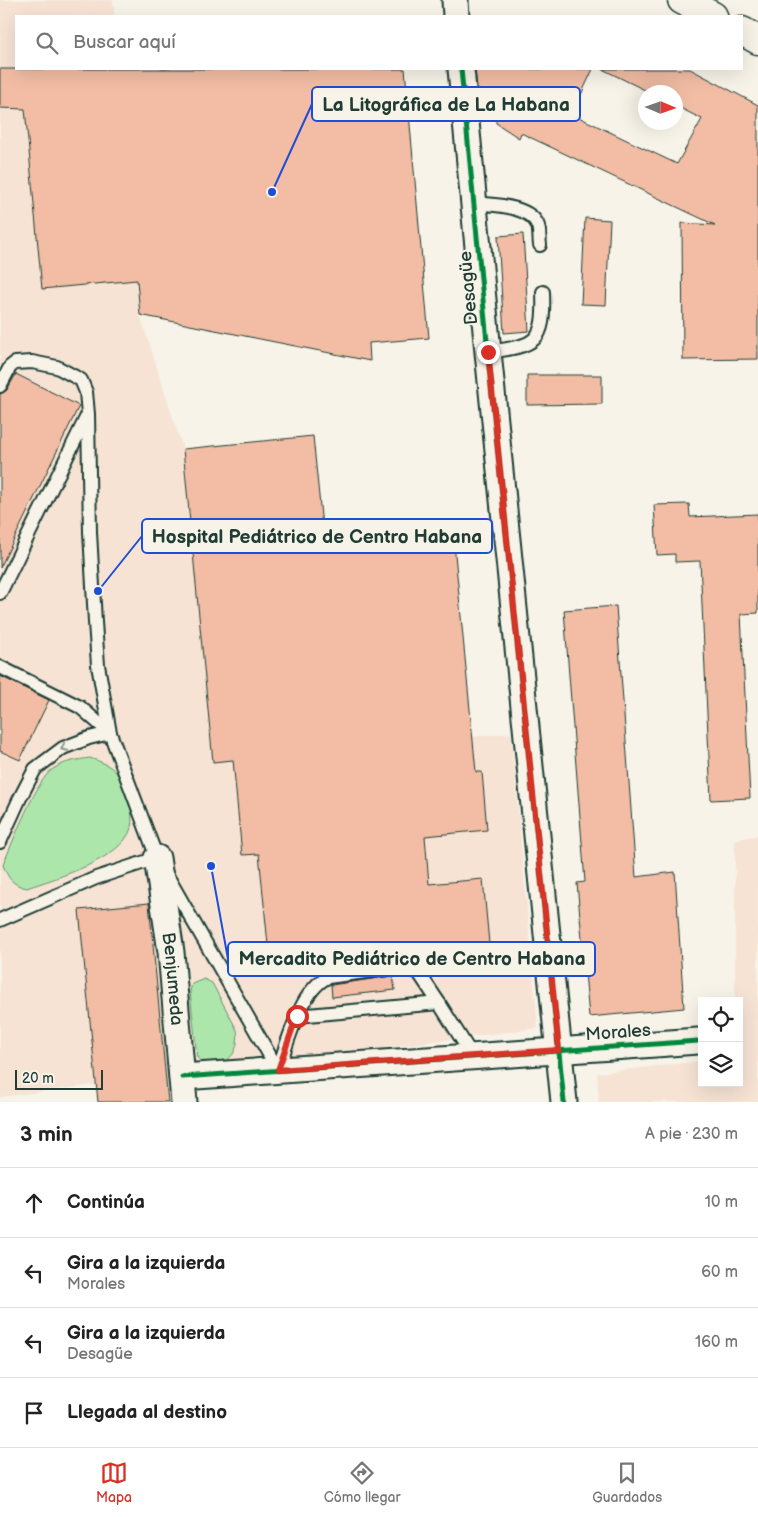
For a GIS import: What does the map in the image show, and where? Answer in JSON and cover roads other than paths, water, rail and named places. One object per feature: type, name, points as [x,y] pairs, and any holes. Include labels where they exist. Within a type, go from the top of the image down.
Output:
[{"type":"main road","points":[[682,0],[711,15]]},
{"type":"main road","points":[[743,32],[758,40]]},
{"type":"street","points":[[455,0],[456,15]]},
{"type":"street","name":"Desagüe","points":[[461,70],[564,1102]]},
{"type":"street","name":"Benjumeda","points":[[157,858],[171,952],[184,1102]]},
{"type":"street","name":"Morales","points":[[182,1077],[698,1041]]},
{"type":"lane","points":[[474,203],[502,206],[521,210],[529,214],[537,224],[540,245]]},
{"type":"lane","points":[[488,352],[520,347],[529,344],[535,339],[541,330],[544,312],[543,292]]},
{"type":"lane","points":[[0,386],[14,363],[32,362],[57,367],[81,380],[86,392],[94,622],[98,665],[110,733],[157,858],[278,1070]]},
{"type":"lane","points":[[0,593],[88,414]]},
{"type":"lane","points":[[0,668],[80,707],[110,733]]},
{"type":"lane","points":[[0,842],[20,798],[36,769],[63,748],[89,738],[110,733]]},
{"type":"lane","points":[[0,920],[96,878],[157,858]]},
{"type":"lane","points":[[278,1070],[297,1016],[319,981],[328,977],[401,968],[419,973],[473,1057]]},
{"type":"lane","points":[[297,1016],[440,1003]]},
{"type":"place","name":"La Litográfica de La Habana","points":[[272,192]]},
{"type":"place","name":"Hospital Pediátrico de Centro Habana","points":[[98,591]]},
{"type":"place","name":"Mercadito Pediátrico de Centro Habana","points":[[211,866]]}]
